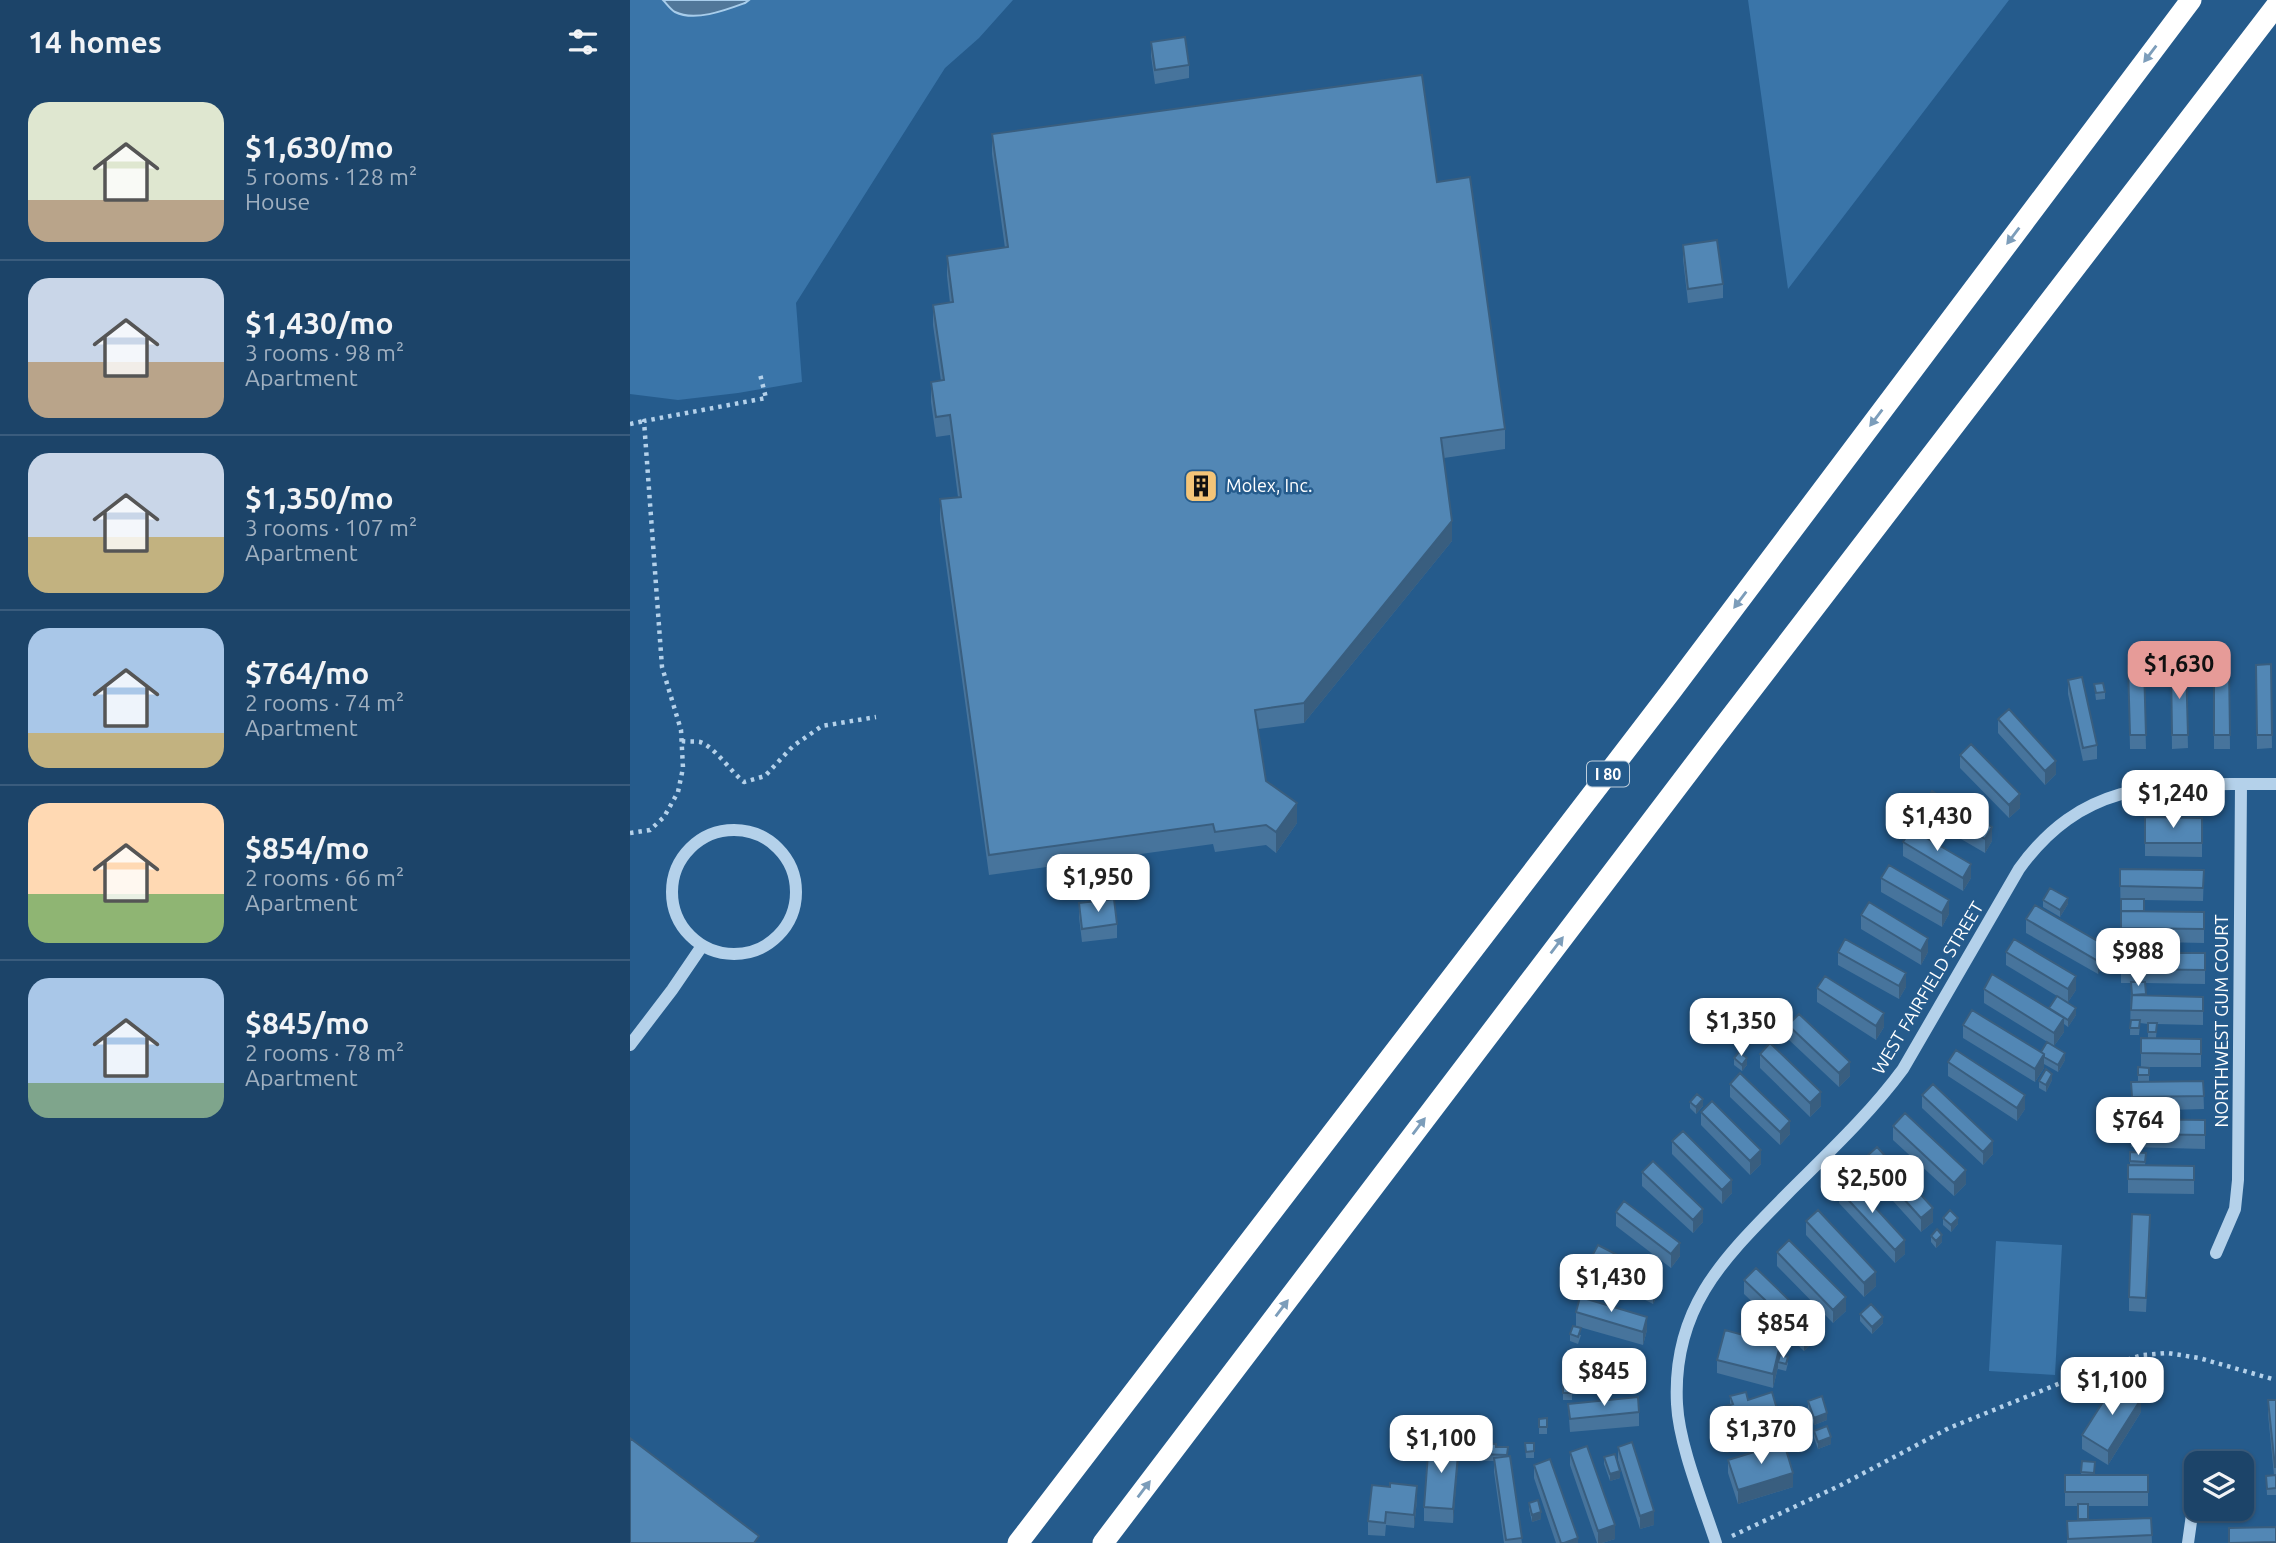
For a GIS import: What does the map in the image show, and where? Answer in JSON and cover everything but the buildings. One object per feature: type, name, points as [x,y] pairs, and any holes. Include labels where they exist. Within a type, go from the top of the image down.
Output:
[{"type":"highway","name":"I 80","points":[[1018,1543],[1672,690],[2191,0]]},
{"type":"highway","points":[[1103,1543],[2276,6]]},
{"type":"street","name":"WEST FAIRFIELD STREET","points":[[1716,1543],[1684,1442],[1677,1405],[1681,1347],[1689,1318],[1714,1273],[1734,1247],[1863,1119],[1885,1093],[1903,1069],[2019,869],[2051,831],[2098,800],[2127,791],[2164,785],[2276,784]]},
{"type":"street","name":"NORTHWEST GUM COURT","points":[[2216,1253],[2235,1209],[2238,1180],[2241,785]]},
{"type":"street","points":[[722,830],[744,830],[764,837],[781,849],[792,867],[797,887],[795,907],[787,925],[774,941],[756,951],[738,955],[719,953],[702,946],[685,932],[675,913],[671,892],[675,870],[685,852],[702,837],[722,830]]},
{"type":"street","points":[[630,1045],[702,946]]},
{"type":"street","points":[[2188,1543],[2191,1521]]},
{"type":"path","points":[[630,424],[766,398],[760,374]]},
{"type":"path","points":[[630,833],[650,830],[664,817],[678,792],[683,768],[681,730],[662,667],[644,421]]},
{"type":"path","points":[[682,741],[701,742],[720,756],[744,782],[765,776],[793,746],[822,726],[876,717]]},
{"type":"path","points":[[1730,1537],[1841,1485],[1949,1429],[2093,1370],[2143,1354],[2168,1353],[2199,1358],[2276,1380]]},
{"type":"shaded area","points":[[630,0],[1013,0],[979,38],[945,68],[796,303],[802,382],[678,400],[630,394]]},
{"type":"shaded area","points":[[663,0],[749,0],[720,12],[692,16],[675,12]]},
{"type":"shaded area","points":[[1748,0],[2009,0],[1788,289]]},
{"type":"shaded area","points":[[1996,1241],[2062,1245],[2055,1375],[1989,1371]]},
{"type":"place","name":"Molex, Inc.","points":[[1201,486]]}]
